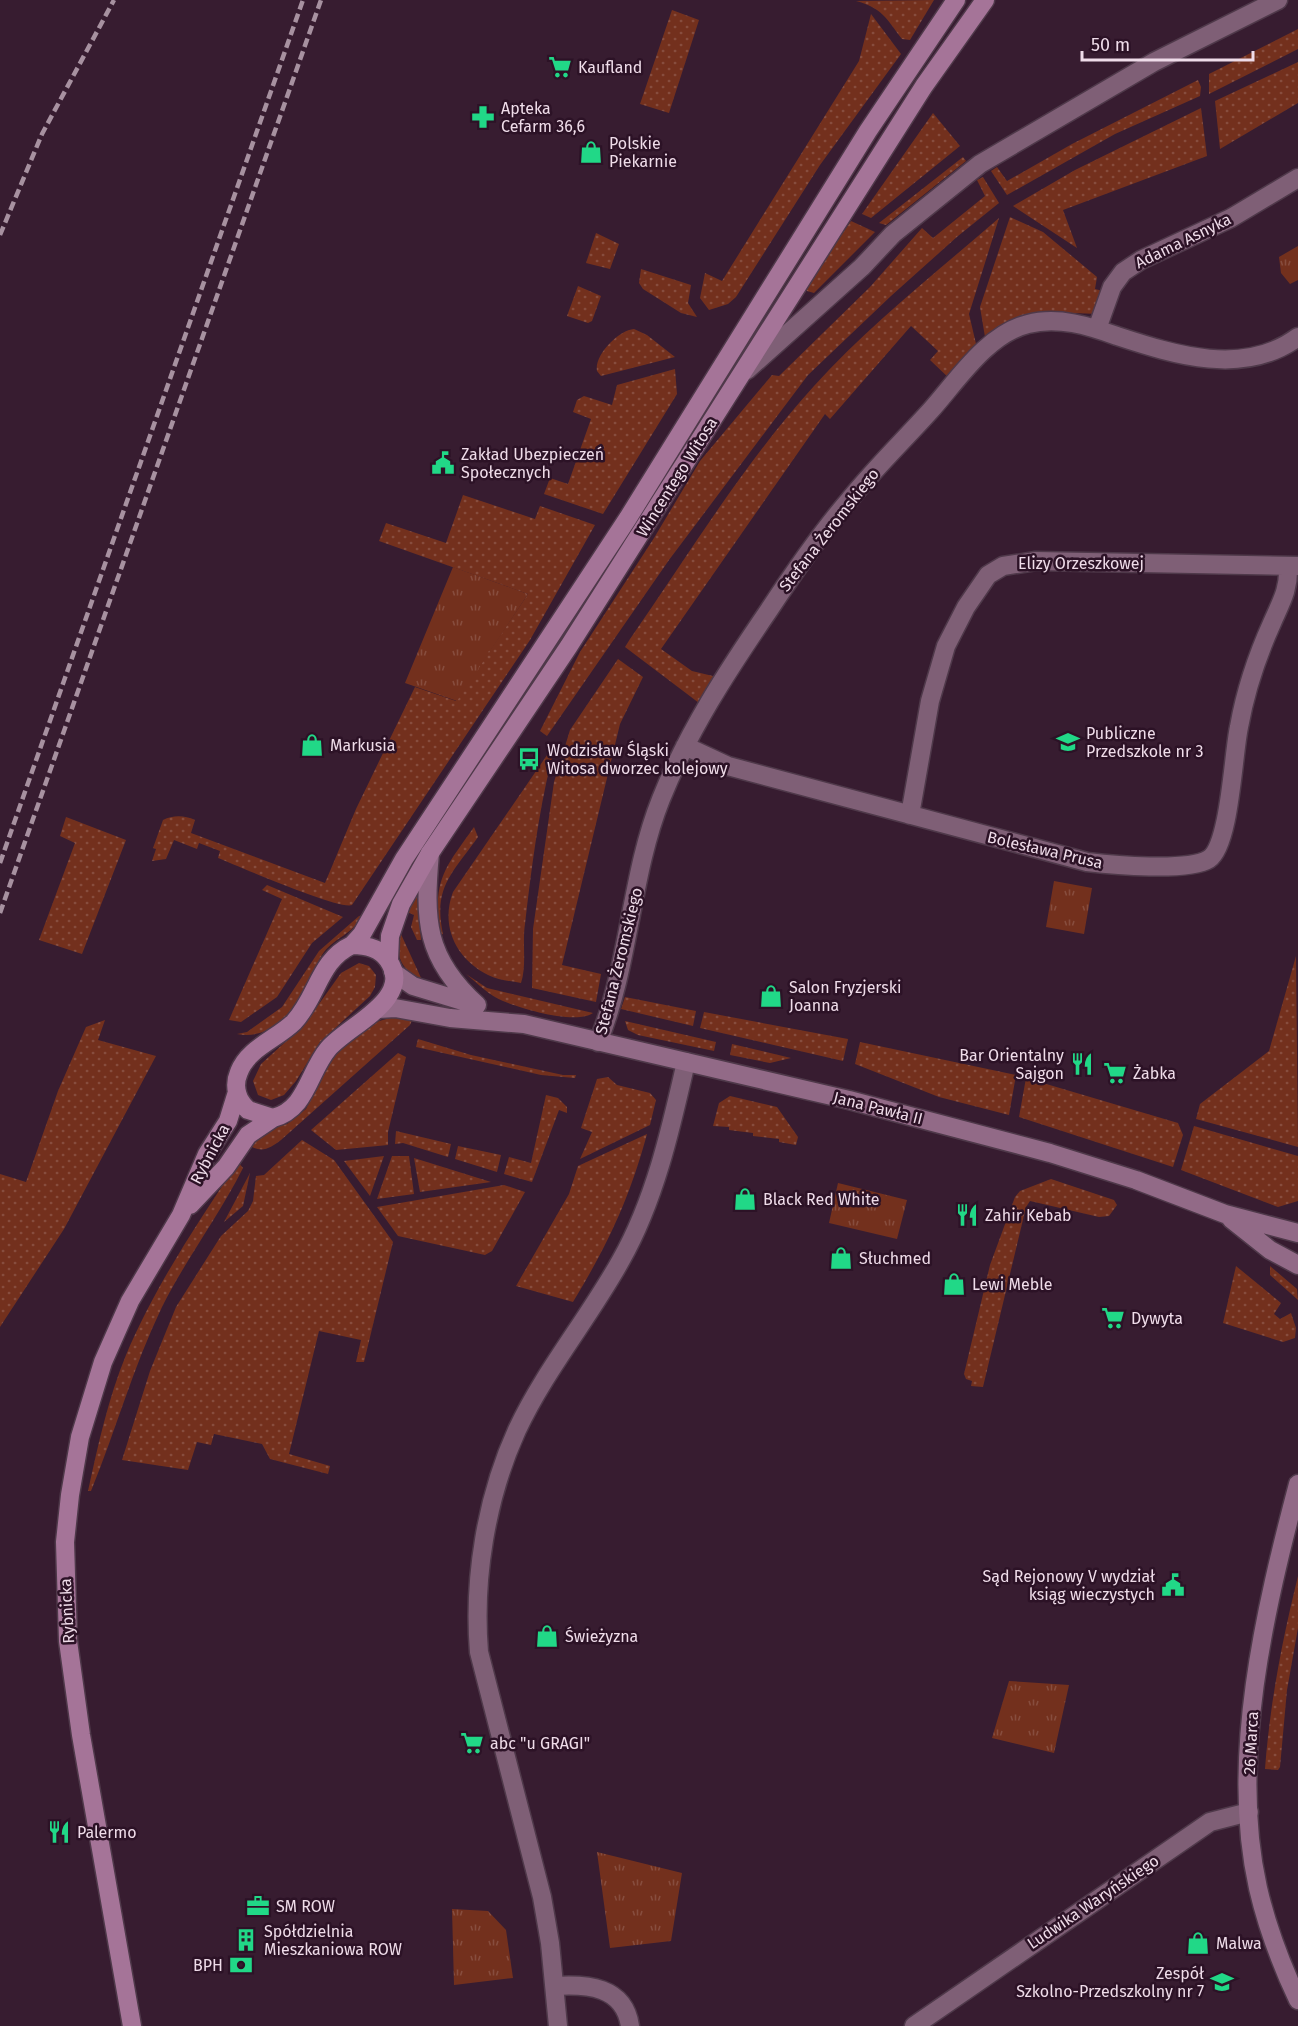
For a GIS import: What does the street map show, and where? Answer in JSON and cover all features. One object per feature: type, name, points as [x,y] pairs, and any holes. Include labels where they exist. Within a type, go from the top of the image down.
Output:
[{"type":"main road","name":"Wincentego Witosa","points":[[237,1092],[236,1082],[244,1063],[293,1022],[314,993],[332,957],[352,945],[362,934],[394,873],[628,518],[868,131],[956,0]]},
{"type":"main road","name":"Wincentego Witosa","points":[[378,1009],[392,992],[390,936],[401,904],[430,853],[569,646],[924,86],[985,0]]},
{"type":"main road","points":[[352,945],[375,949],[391,967]]},
{"type":"main road","name":"Rybnicka","points":[[181,1215],[226,1167],[248,1135],[273,1118],[284,1115],[299,1102],[311,1076],[328,1049],[350,1028],[378,1009]]},
{"type":"main road","points":[[237,1092],[248,1110],[273,1118]]},
{"type":"main road","name":"Rybnicka","points":[[132,2026],[81,1735],[68,1641],[65,1542],[70,1495],[80,1437],[104,1362],[130,1300],[181,1215],[207,1154],[234,1110],[237,1092]]},
{"type":"street","points":[[739,377],[862,267],[892,234],[980,164],[1154,62],[1278,0]]},
{"type":"street","name":"Adama Asnyka","points":[[1097,329],[1112,287],[1123,272],[1141,260],[1231,218],[1298,178]]},
{"type":"street","name":"Stefana Żeromskiego","points":[[598,1042],[608,1012],[651,830],[685,746],[746,643],[803,560],[850,499],[985,350],[1026,324],[1049,321],[1097,329],[1194,358],[1225,360],[1258,356],[1286,346],[1298,338]]},
{"type":"street","name":"Elizy Orzeszkowej","points":[[910,815],[937,671],[966,607],[988,574],[1003,566],[1036,561],[1293,566]]},
{"type":"street","name":"Bolesława Prusa","points":[[685,746],[728,766],[1087,862],[1117,866],[1186,865],[1207,860],[1216,853],[1222,842],[1239,726],[1272,623],[1286,595],[1293,566]]},
{"type":"street","points":[[430,853],[426,911],[431,940],[448,975],[477,1005]]},
{"type":"street","name":"Jana Pawła II","points":[[391,967],[413,986],[477,1005],[524,1024],[849,1100],[1050,1153],[1145,1183],[1225,1214],[1298,1233]]},
{"type":"street","name":"Jana Pawła II","points":[[378,1009],[404,1009],[450,1018],[524,1024]]},
{"type":"street","points":[[558,2026],[555,1986],[542,1897],[479,1652],[476,1617],[480,1576],[493,1499],[503,1466],[518,1430],[539,1390],[622,1259],[643,1212],[663,1153],[686,1062]]},
{"type":"street","name":"Jana Pawła II","points":[[1225,1214],[1292,1262],[1298,1277]]},
{"type":"street","name":"26 Marca","points":[[1298,1484],[1261,1641],[1251,1727],[1249,1812],[1258,1888],[1274,1944],[1298,2000]]},
{"type":"street","name":"Ludwika Waryńskiego","points":[[914,2026],[1210,1821],[1249,1812]]},
{"type":"street","points":[[555,1986],[586,1984],[598,1987],[616,1999],[630,2026]]},
{"type":"green space","points":[[934,0],[910,40],[902,39],[878,11],[856,1]]},
{"type":"green space","points":[[672,10],[699,20],[669,113],[640,104]]},
{"type":"green space","points":[[871,14],[901,54],[820,165],[736,297],[728,304],[709,310],[700,298],[705,273],[722,281],[859,61]]},
{"type":"green space","points":[[1298,29],[1298,49],[1209,94],[1209,74]]},
{"type":"green space","points":[[1298,62],[1298,103],[1220,149],[1215,101]]},
{"type":"green space","points":[[1198,80],[1201,87],[1200,96],[1115,134],[1007,195],[991,171],[997,167],[1007,181],[1072,144]]},
{"type":"green space","points":[[1201,108],[1207,156],[1063,210],[1077,248],[1013,206],[1075,170]]},
{"type":"green space","points":[[933,113],[960,146],[871,218],[862,214]]},
{"type":"green space","points":[[963,157],[966,161],[886,225],[879,223]]},
{"type":"green space","points":[[983,177],[999,203],[891,296],[808,375],[669,560],[547,736],[540,731],[580,652],[654,538],[700,461],[772,375],[779,376],[870,287],[922,228],[933,238],[985,196],[977,180]]},
{"type":"green space","points":[[1010,217],[1043,232],[1097,277],[1095,289],[1103,291],[1098,314],[1048,312],[996,334],[986,343],[980,307]]},
{"type":"green space","points":[[999,218],[969,314],[977,348],[951,380],[930,360],[938,351],[911,326],[830,419],[825,414],[661,649],[692,671],[717,677],[699,703],[625,647],[741,477],[788,415],[835,363],[880,320]]},
{"type":"green space","points":[[851,221],[875,232],[814,293],[807,291],[806,286]]},
{"type":"green space","points":[[596,233],[619,244],[610,269],[586,263]]},
{"type":"green space","points":[[1298,246],[1298,280],[1290,284],[1281,273],[1279,257]]},
{"type":"green space","points":[[641,269],[691,285],[688,303],[697,317],[681,313],[643,289],[639,283]]},
{"type":"green space","points":[[578,286],[601,296],[592,321],[588,323],[567,316]]},
{"type":"green space","points":[[634,329],[647,335],[675,357],[601,376],[597,371],[597,365],[603,351],[621,334]]},
{"type":"green space","points":[[675,369],[677,394],[603,514],[544,494],[550,478],[568,484],[591,419],[573,412],[577,400],[584,396],[612,405],[617,385]]},
{"type":"green space","points":[[463,495],[535,519],[540,506],[595,525],[530,640],[352,905],[328,901],[266,878],[218,858],[220,851],[199,843],[197,849],[174,840],[166,859],[152,861],[156,849],[153,848],[163,820],[183,816],[195,820],[191,833],[325,883],[356,809],[415,687],[456,701],[528,594],[379,541],[386,523],[446,543]]},
{"type":"green space","points":[[453,567],[528,594],[457,701],[405,683]]},
{"type":"green space","points":[[618,659],[643,677],[620,724],[562,965],[601,974],[596,1002],[532,988],[533,929],[554,782],[570,730]]},
{"type":"green space","points":[[556,742],[545,787],[534,855],[524,931],[521,983],[488,975],[467,960],[459,951],[450,929],[449,905],[453,892]]},
{"type":"green space","points":[[66,817],[126,840],[82,954],[39,940],[75,843],[60,836]]},
{"type":"green space","points":[[474,827],[478,837],[453,872],[443,892],[441,918],[443,934],[439,936],[439,888],[454,855]]},
{"type":"green space","points":[[1054,881],[1092,888],[1084,934],[1046,927]]},
{"type":"green space","points":[[267,885],[343,917],[312,943],[277,997],[241,1022],[229,1020],[282,899],[262,890]]},
{"type":"green space","points":[[418,891],[421,940],[417,940],[411,927],[414,915],[407,912]]},
{"type":"green space","points":[[364,915],[354,927],[324,952],[305,992],[281,1021],[261,1033],[237,1034],[247,1032],[282,1007],[319,951],[359,916]]},
{"type":"green space","points":[[400,932],[422,982],[404,967],[401,961],[398,949]]},
{"type":"green space","points":[[1296,956],[1298,1147],[1196,1119],[1200,1104],[1269,1051]]},
{"type":"green space","points":[[359,963],[369,966],[376,975],[375,987],[370,996],[320,1042],[296,1081],[284,1095],[271,1100],[258,1095],[253,1081],[261,1064],[304,1025],[341,973]]},
{"type":"green space","points":[[466,974],[487,988],[593,1013],[585,1016],[562,1017],[523,1008],[493,996]]},
{"type":"green space","points":[[625,997],[696,1011],[693,1026],[621,1009]]},
{"type":"green space","points":[[704,1012],[848,1039],[843,1061],[700,1028]]},
{"type":"green space","points":[[396,1016],[413,1018],[410,1025],[281,1140],[262,1149],[249,1145],[269,1129],[287,1124],[306,1109],[326,1067],[344,1045],[373,1023]]},
{"type":"green space","points":[[105,1020],[98,1040],[156,1056],[64,1229],[0,1327],[0,1174],[26,1182],[58,1091],[86,1027]]},
{"type":"green space","points":[[625,1021],[716,1042],[714,1051],[638,1035],[628,1030]]},
{"type":"green space","points":[[418,1039],[471,1055],[563,1075],[576,1075],[575,1078],[541,1075],[416,1047]]},
{"type":"green space","points":[[860,1042],[1016,1075],[1009,1115],[939,1097],[855,1064]]},
{"type":"green space","points":[[732,1044],[791,1058],[770,1063],[730,1055]]},
{"type":"green space","points":[[398,1053],[406,1057],[388,1132],[388,1145],[336,1150],[311,1130]]},
{"type":"green space","points":[[608,1077],[617,1085],[650,1093],[656,1100],[650,1125],[580,1159],[592,1132],[581,1128],[597,1079]]},
{"type":"green space","points":[[1026,1078],[1178,1123],[1183,1135],[1173,1167],[1019,1117]]},
{"type":"green space","points":[[546,1095],[558,1098],[567,1107],[567,1113],[559,1110],[532,1182],[504,1174],[509,1157],[531,1163]]},
{"type":"green space","points":[[730,1096],[777,1107],[798,1137],[796,1145],[779,1142],[779,1139],[753,1136],[753,1133],[729,1130],[729,1127],[713,1126],[719,1103]]},
{"type":"green space","points":[[1194,1126],[1298,1156],[1298,1201],[1278,1207],[1181,1170]]},
{"type":"green space","points":[[396,1131],[451,1144],[448,1157],[403,1143],[395,1144]]},
{"type":"green space","points":[[647,1134],[625,1201],[597,1261],[573,1302],[516,1286],[569,1194],[578,1166]]},
{"type":"green space","points":[[302,1140],[334,1160],[393,1242],[364,1362],[356,1362],[361,1340],[319,1331],[289,1454],[330,1466],[328,1474],[270,1459],[262,1444],[214,1434],[211,1445],[197,1442],[188,1470],[122,1460],[150,1371],[176,1307],[221,1236],[248,1211],[253,1201],[256,1176],[264,1175]]},
{"type":"green space","points":[[458,1146],[501,1155],[497,1172],[455,1159]]},
{"type":"green space","points":[[384,1156],[370,1196],[344,1161]]},
{"type":"green space","points":[[392,1156],[409,1156],[414,1194],[377,1199]]},
{"type":"green space","points":[[414,1158],[491,1182],[420,1192]]},
{"type":"green space","points":[[238,1162],[243,1168],[162,1307],[133,1376],[91,1491],[88,1491],[109,1405],[137,1329],[178,1256]]},
{"type":"green space","points":[[250,1173],[243,1206],[224,1222]]},
{"type":"green space","points":[[1051,1179],[1114,1200],[1117,1205],[1109,1216],[1099,1217],[1030,1201],[1026,1207],[983,1387],[971,1386],[972,1381],[966,1379],[964,1374],[990,1265],[1015,1197],[1020,1191]]},
{"type":"green space","points":[[838,1183],[907,1200],[897,1239],[829,1223]]},
{"type":"green space","points":[[504,1185],[525,1192],[492,1251],[485,1255],[398,1236],[377,1207]]},
{"type":"green space","points":[[1236,1266],[1281,1303],[1274,1314],[1280,1319],[1291,1313],[1296,1328],[1295,1338],[1283,1342],[1223,1323]]},
{"type":"green space","points":[[1270,1266],[1297,1289],[1298,1300],[1270,1275]]},
{"type":"green space","points":[[1298,1576],[1298,1628],[1287,1690],[1280,1767],[1278,1770],[1265,1769],[1277,1672]]},
{"type":"green space","points":[[1009,1681],[1069,1685],[1054,1753],[992,1738]]},
{"type":"green space","points":[[597,1852],[682,1873],[671,1941],[610,1948]]},
{"type":"green space","points":[[452,1909],[488,1911],[506,1930],[513,1978],[454,1985]]},
{"type":"railway","points":[[0,235],[42,134],[114,0]]},
{"type":"railway","points":[[0,863],[303,0]]},
{"type":"railway","points":[[0,913],[321,0]]},
{"type":"place","name":"Kaufland","points":[[560,67]]},
{"type":"place","name":"Apteka Cefarm 36,6","points":[[483,117]]},
{"type":"place","name":"Polskie Piekarnie","points":[[591,152]]},
{"type":"place","name":"Zakład Ubezpieczeń Społecznych","points":[[443,463]]},
{"type":"place","name":"Publiczne Przedszkole nr 3","points":[[1068,742]]},
{"type":"place","name":"Markusia","points":[[312,745]]},
{"type":"place","name":"Wodzisław Śląski Witosa dworzec kolejowy","points":[[529,759]]},
{"type":"place","name":"Salon Fryzjerski Joanna","points":[[771,996]]},
{"type":"place","name":"Bar Orientalny Sajgon","points":[[1082,1064]]},
{"type":"place","name":"Żabka","points":[[1115,1073]]},
{"type":"place","name":"Black Red White","points":[[745,1199]]},
{"type":"place","name":"Zahir Kebab","points":[[967,1215]]},
{"type":"place","name":"Słuchmed","points":[[841,1258]]},
{"type":"place","name":"Lewi Meble","points":[[954,1284]]},
{"type":"place","name":"Dywyta","points":[[1113,1318]]},
{"type":"place","name":"Sąd Rejonowy V wydział ksiąg wieczystych","points":[[1173,1585]]},
{"type":"place","name":"Świeżyzna","points":[[547,1636]]},
{"type":"place","name":"abc \"u GRAGI\"","points":[[472,1743]]},
{"type":"place","name":"Palermo","points":[[59,1832]]},
{"type":"place","name":"SM ROW","points":[[258,1906]]},
{"type":"place","name":"Spółdzielnia Mieszkaniowa ROW","points":[[246,1940]]},
{"type":"place","name":"Malwa","points":[[1198,1943]]},
{"type":"place","name":"BPH","points":[[241,1965]]},
{"type":"place","name":"Zespół Szkolno-Przedszkolny nr 7","points":[[1222,1982]]}]
